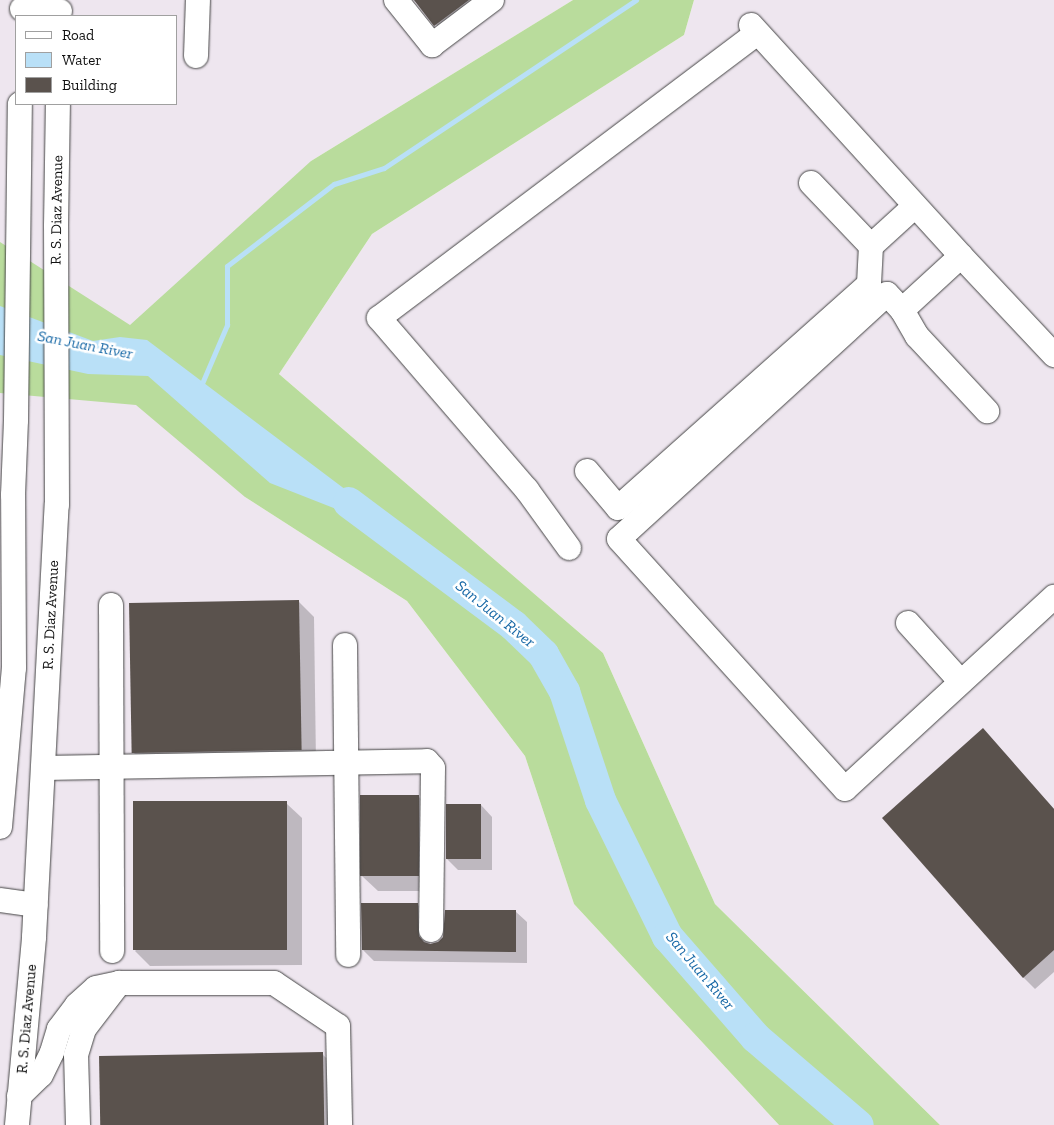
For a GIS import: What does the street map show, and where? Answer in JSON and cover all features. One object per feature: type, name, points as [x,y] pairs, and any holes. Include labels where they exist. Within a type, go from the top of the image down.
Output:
[{"type":"street","points":[[196,56],[198,0]]},
{"type":"street","points":[[396,0],[432,45],[492,0]]},
{"type":"street","points":[[22,8],[60,9]]},
{"type":"street","points":[[569,548],[526,490],[379,318],[754,29],[1054,355]]},
{"type":"street","points":[[0,827],[14,668],[6,495],[16,420],[20,105]]},
{"type":"street","name":"R. S. Diaz Avenue","points":[[17,1125],[36,905],[57,505],[56,226],[58,105]]},
{"type":"street","points":[[811,182],[871,246]]},
{"type":"street","points":[[587,471],[618,508],[869,284],[871,246],[915,206]]},
{"type":"street","points":[[902,310],[961,256]]},
{"type":"street","points":[[987,411],[917,336],[902,310],[887,294],[619,539],[845,789],[1054,597]]},
{"type":"street","points":[[111,605],[112,952]]},
{"type":"street","points":[[908,623],[961,682]]},
{"type":"street","points":[[345,644],[348,955]]},
{"type":"street","points":[[44,768],[427,761],[433,768],[431,930]]},
{"type":"street","points":[[0,900],[36,905]]},
{"type":"street","points":[[19,1096],[41,1075],[52,1052],[59,1029],[77,1005],[96,988],[119,983],[274,983],[338,1026],[340,1125]]},
{"type":"street","points":[[78,1125],[76,1055],[84,1029],[119,983]]},
{"type":"shaded area","points":[[0,0],[573,0],[311,161],[245,497],[407,601],[525,756],[574,904],[779,1125],[0,1125]]},
{"type":"shaded area","points":[[694,0],[1054,0],[1054,1125],[940,1125],[715,904],[603,653],[279,374],[372,234],[684,35]]},
{"type":"green space","points":[[573,0],[694,0],[684,35],[372,234],[279,374],[603,653],[715,904],[940,1125],[779,1125],[574,904],[525,756],[407,601],[245,497],[136,405],[0,393],[0,242],[130,325],[311,161]]},
{"type":"water","points":[[0,306],[93,341],[120,337],[147,340],[354,496],[382,527],[270,483],[148,376],[88,374],[0,355]]},
{"type":"building","points":[[414,0],[469,0],[434,26]]},
{"type":"building","points":[[299,600],[302,750],[132,753],[129,603]]},
{"type":"building","points":[[983,728],[1054,809],[1054,950],[1023,978],[882,818]]},
{"type":"building","points":[[360,795],[419,795],[419,876],[360,876]]},
{"type":"building","points":[[133,801],[287,801],[287,950],[133,950]]},
{"type":"building","points":[[446,804],[481,804],[481,859],[446,859]]},
{"type":"building","points":[[361,903],[418,903],[419,936],[424,942],[430,944],[438,942],[443,937],[445,910],[516,910],[516,952],[362,950]]},
{"type":"building","points":[[323,1052],[324,1125],[100,1125],[99,1056]]},
{"type":"waterway","points":[[200,388],[227,325],[227,266],[334,184],[384,168],[636,0]]},
{"type":"waterway","name":"San Juan River","points":[[348,502],[513,625],[543,654],[564,691],[600,800],[667,936],[755,1037],[858,1125]]}]
